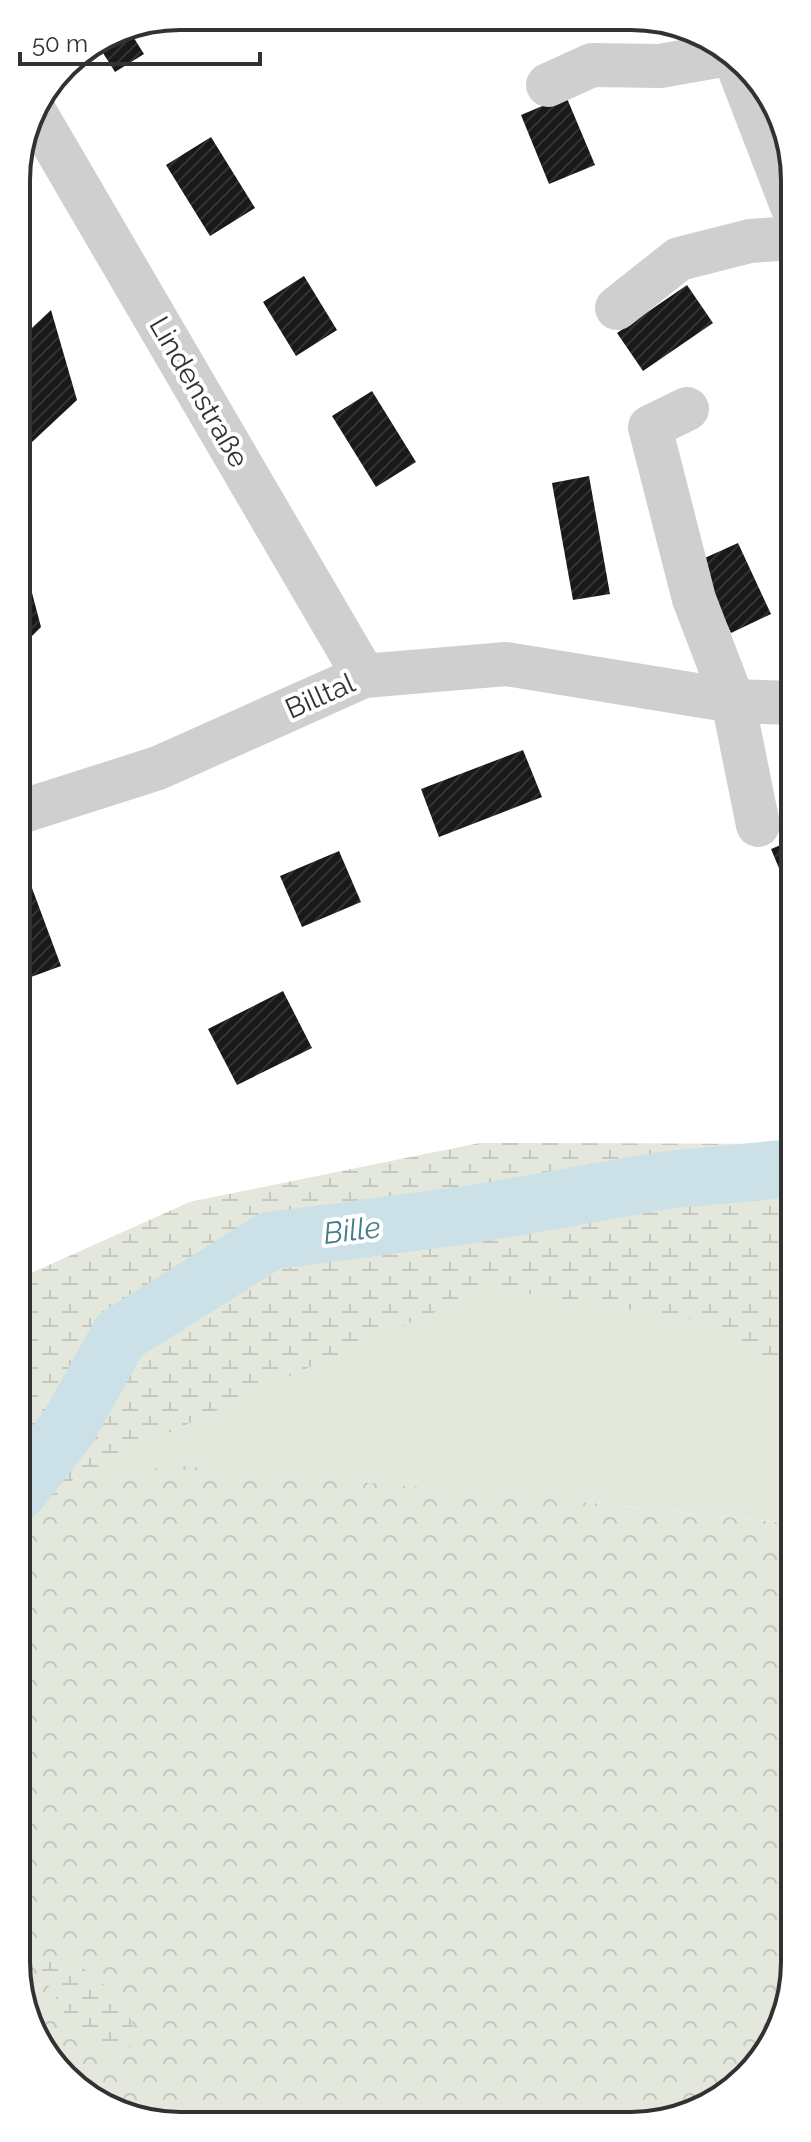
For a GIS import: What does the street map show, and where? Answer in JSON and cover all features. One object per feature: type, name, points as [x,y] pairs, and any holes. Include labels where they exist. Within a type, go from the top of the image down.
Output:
[{"type":"street","points":[[548,85],[592,65],[660,66],[716,56]]},
{"type":"street","points":[[744,83],[781,177]]},
{"type":"street","name":"Lindenstraße","points":[[41,123],[364,676]]},
{"type":"street","points":[[617,308],[679,259],[750,241],[781,239]]},
{"type":"street","points":[[687,409],[650,427],[694,599],[733,701],[758,825]]},
{"type":"street","name":"Billtal","points":[[30,809],[158,768],[364,676],[506,664],[733,701],[781,703]]},
{"type":"green space","points":[[480,1143],[781,1144],[781,1523],[583,1502],[75,1477],[30,1321],[30,1274],[190,1202]]},
{"type":"green space","points":[[480,1143],[781,1144],[781,1372],[703,1321],[489,1288],[296,1373],[75,1477],[30,1533],[30,1274],[190,1202]]},
{"type":"green space","points":[[179,1466],[781,1523],[781,1972],[770,2019],[744,2061],[722,2081],[688,2101],[650,2111],[631,2112],[161,2111],[114,2097],[74,2068],[50,2037],[41,2019],[31,1981],[30,1518],[75,1477]]},
{"type":"green space","points":[[71,1959],[121,1998],[141,2043],[107,2055],[65,2014],[34,1961]]},
{"type":"building","points":[[134,37],[144,54],[115,72],[102,52]]},
{"type":"building","points":[[566,96],[595,165],[549,184],[521,115]]},
{"type":"building","points":[[211,137],[255,208],[210,236],[166,165]]},
{"type":"building","points":[[304,276],[337,330],[296,356],[263,302]]},
{"type":"building","points":[[687,285],[713,323],[643,371],[617,333]]},
{"type":"building","points":[[51,310],[77,400],[30,444],[30,330]]},
{"type":"building","points":[[372,391],[416,462],[376,487],[332,416]]},
{"type":"building","points":[[589,476],[610,594],[573,600],[552,483]]},
{"type":"building","points":[[738,543],[771,614],[731,633],[698,561]]},
{"type":"building","points":[[30,585],[41,627],[30,638]]},
{"type":"building","points":[[523,750],[542,797],[439,837],[421,789]]},
{"type":"building","points":[[781,845],[781,873],[771,849]]},
{"type":"building","points":[[339,851],[361,902],[302,927],[280,876]]},
{"type":"building","points":[[30,883],[61,966],[31,977],[30,974]]},
{"type":"building","points":[[283,991],[312,1048],[237,1085],[208,1029]]},
{"type":"waterway","name":"Bille","points":[[30,1476],[69,1426],[120,1335],[270,1241],[474,1214],[667,1180],[781,1169]]}]
